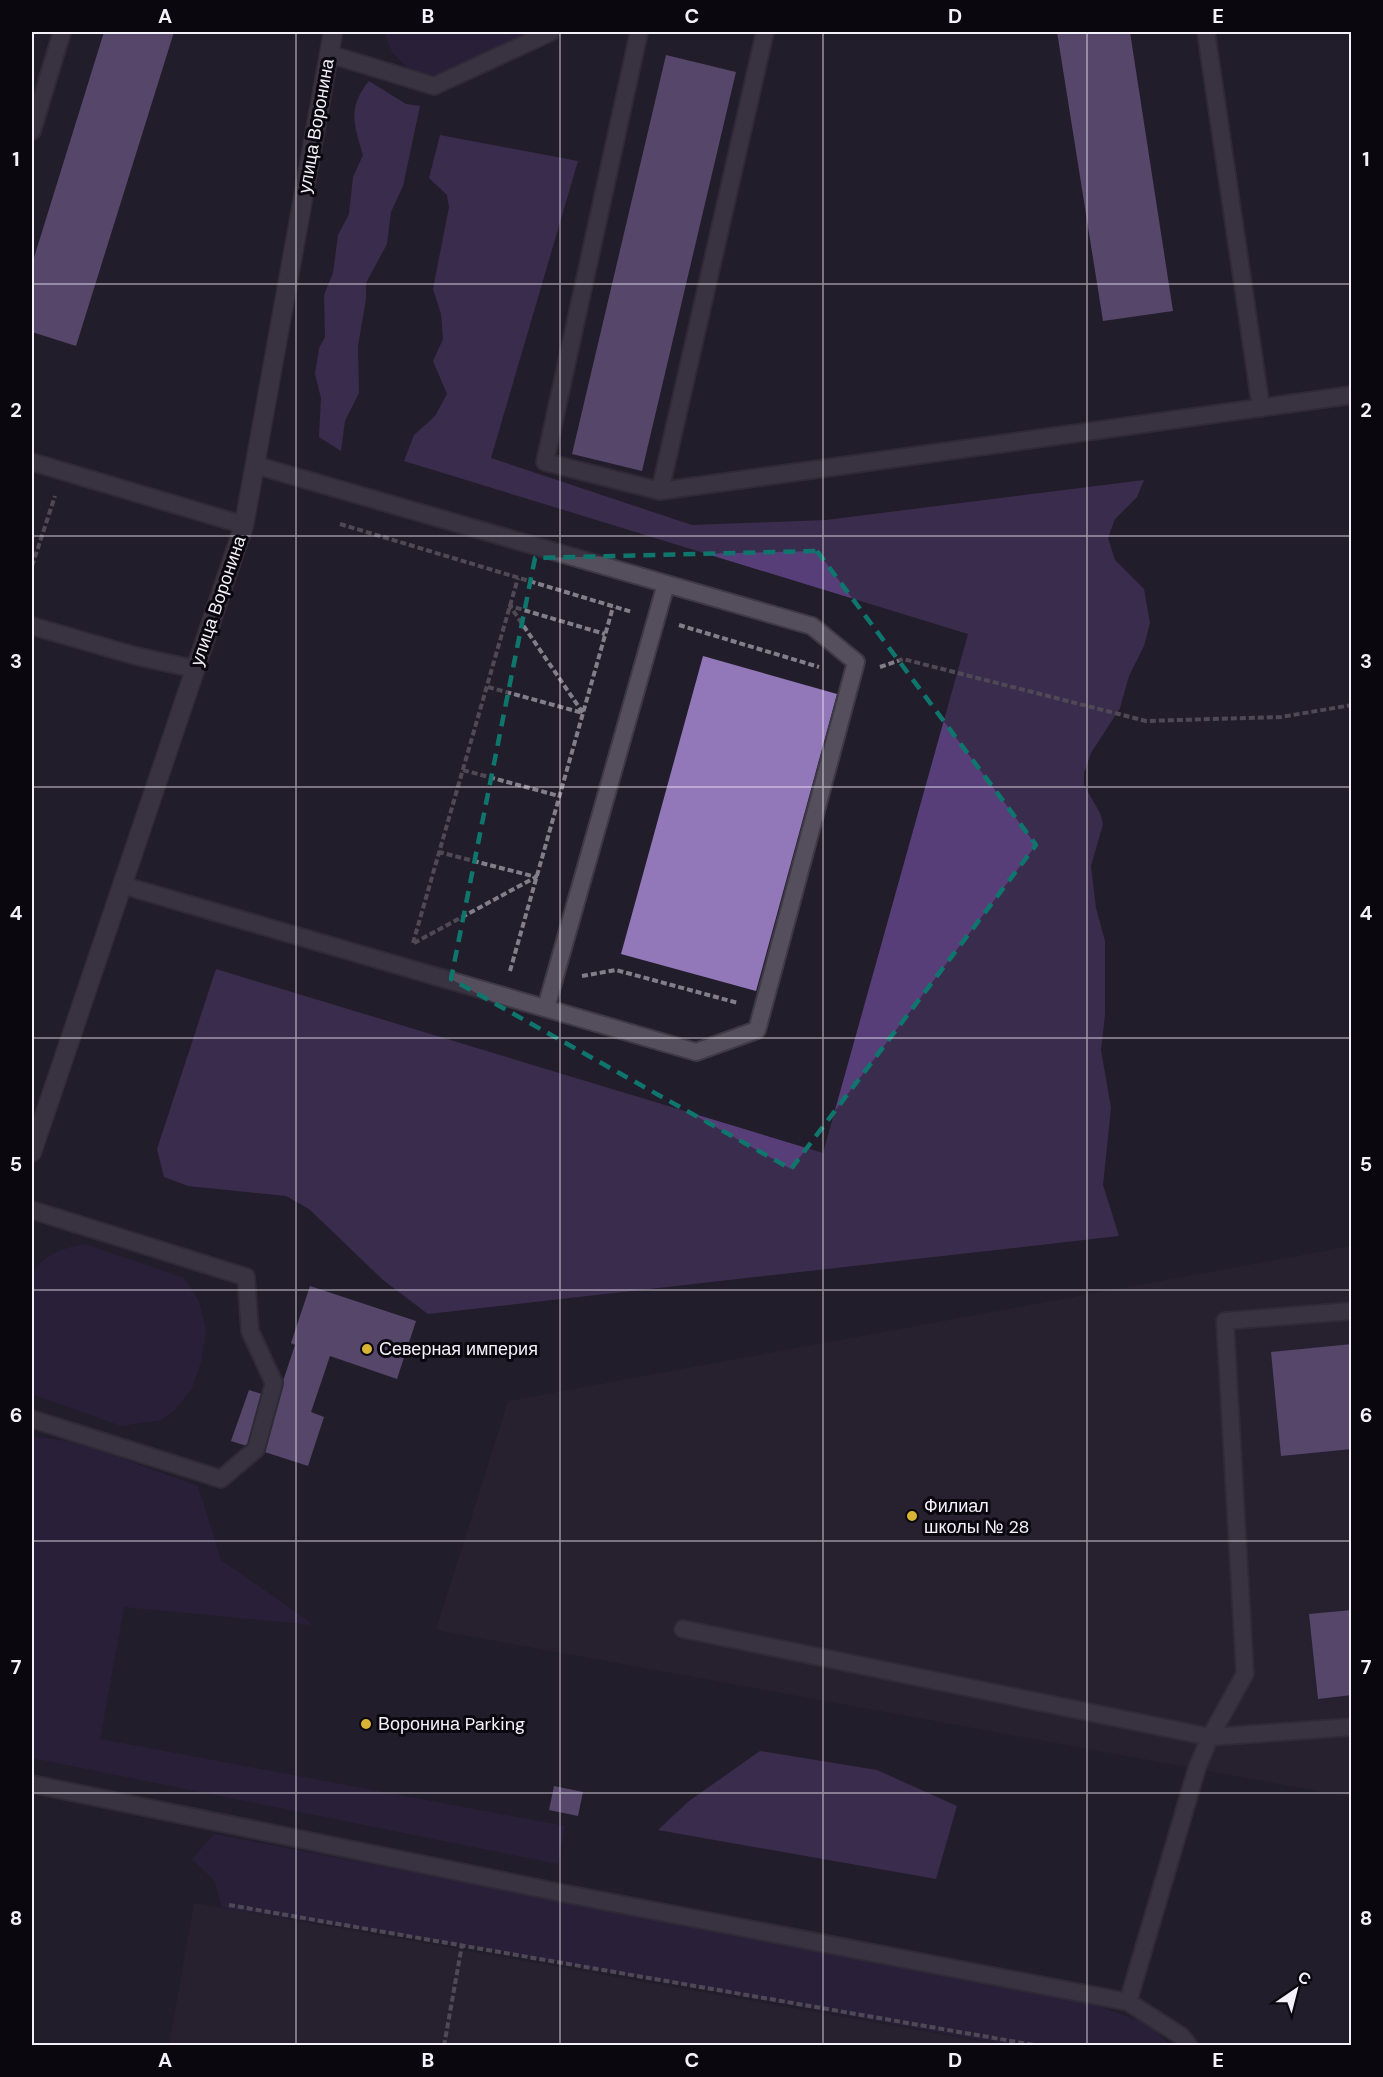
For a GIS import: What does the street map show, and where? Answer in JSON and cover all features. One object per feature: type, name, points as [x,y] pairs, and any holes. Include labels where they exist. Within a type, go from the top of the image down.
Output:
[{"type":"street","name":"улица Воронина","points":[[32,1152],[244,525],[333,32]]},
{"type":"lane","points":[[32,131],[62,32]]},
{"type":"lane","points":[[329,54],[434,86],[551,32]]},
{"type":"lane","points":[[639,32],[545,462],[660,491],[1352,395]]},
{"type":"lane","points":[[660,491],[765,32]]},
{"type":"lane","points":[[1206,32],[1261,408]]},
{"type":"lane","points":[[32,462],[244,525]]},
{"type":"lane","points":[[122,885],[696,1052],[757,1030],[856,662],[812,626],[255,465]]},
{"type":"lane","points":[[546,1008],[666,584]]},
{"type":"lane","points":[[32,626],[136,656],[195,669]]},
{"type":"lane","points":[[32,1210],[246,1277],[250,1331],[274,1383],[256,1449],[221,1479],[32,1419]]},
{"type":"lane","points":[[1128,2002],[1197,1768],[1210,1737],[1245,1674],[1225,1321],[1352,1311]]},
{"type":"lane","points":[[683,1629],[1210,1737],[1352,1727]]},
{"type":"lane","points":[[32,1784],[555,1892],[1128,2002],[1181,2036],[1189,2046]]},
{"type":"path","points":[[32,566],[63,471]]},
{"type":"path","points":[[340,524],[852,677],[903,658],[1146,721],[1281,717],[1352,705]]},
{"type":"path","points":[[413,944],[518,578]]},
{"type":"path","points":[[510,606],[605,634]]},
{"type":"path","points":[[510,606],[583,713]]},
{"type":"path","points":[[510,971],[613,607]]},
{"type":"path","points":[[488,687],[583,713]]},
{"type":"path","points":[[463,770],[559,796]]},
{"type":"path","points":[[439,852],[536,877]]},
{"type":"path","points":[[413,944],[536,877]]},
{"type":"path","points":[[413,944],[423,947]]},
{"type":"path","points":[[499,968],[554,980],[616,970],[763,1010]]},
{"type":"path","points":[[229,1905],[1040,2046]]},
{"type":"path","points":[[444,2046],[462,1946]]},
{"type":"highlighted area","points":[[817,551],[1036,845],[791,1169],[451,979],[535,558]]},
{"type":"shaded area","points":[[384,32],[544,32],[439,76],[412,71],[407,67],[392,52]]},
{"type":"shaded area","points":[[369,81],[406,104],[420,106],[403,186],[391,212],[387,244],[366,283],[366,299],[358,346],[359,393],[345,421],[341,451],[319,437],[321,398],[315,374],[319,348],[325,337],[324,295],[333,273],[338,235],[349,214],[353,177],[363,155],[355,126],[355,108]]},
{"type":"shaded area","points":[[440,135],[578,161],[491,458],[692,525],[826,520],[1144,480],[1137,497],[1115,519],[1108,538],[1115,560],[1144,589],[1150,623],[1144,646],[1129,676],[1120,708],[1091,753],[1084,773],[1084,785],[1100,813],[1103,824],[1091,866],[1096,908],[1105,941],[1105,1015],[1101,1050],[1111,1108],[1103,1185],[1119,1236],[428,1314],[383,1280],[309,1209],[286,1196],[188,1186],[164,1177],[157,1149],[216,969],[823,1153],[968,634],[404,461],[414,435],[435,416],[447,394],[433,361],[443,339],[441,314],[433,289],[449,207],[447,195],[429,178]]},
{"type":"shaded area","points":[[85,1244],[184,1278],[199,1301],[206,1329],[201,1362],[192,1388],[175,1410],[161,1420],[121,1426],[32,1394],[32,1276],[40,1263],[47,1258],[69,1247]]},
{"type":"shaded area","name":"Филиал школы № 28","points":[[1351,1246],[1351,1797],[436,1630],[508,1401]]},
{"type":"shaded area","points":[[32,1436],[79,1443],[198,1486],[221,1560],[314,1625],[124,1607],[100,1739],[565,1826],[558,1864],[32,1758]]},
{"type":"shaded area","points":[[760,1751],[877,1770],[957,1806],[936,1879],[658,1830],[689,1801]]},
{"type":"shaded area","points":[[214,1834],[1091,2003],[1147,2024],[1170,2045],[1010,2045],[462,1945],[222,1908],[215,1881],[192,1859]]},
{"type":"shaded area","points":[[194,1903],[222,1908],[1003,2045],[169,2045]]},
{"type":"building","points":[[104,32],[174,32],[76,346],[32,332],[32,264]]},
{"type":"building","points":[[1057,32],[1130,32],[1173,311],[1103,321]]},
{"type":"building","points":[[666,55],[736,72],[642,471],[572,454]]},
{"type":"building","points":[[703,656],[837,694],[756,991],[621,954]]},
{"type":"building","points":[[310,1286],[416,1321],[397,1379],[330,1356],[311,1412],[324,1417],[308,1466],[231,1441],[249,1390],[277,1399],[295,1345],[291,1343]]},
{"type":"building","points":[[1352,1344],[1352,1449],[1281,1456],[1271,1352]]},
{"type":"building","points":[[1352,1610],[1352,1695],[1318,1699],[1309,1614]]},
{"type":"building","points":[[554,1786],[583,1792],[578,1816],[549,1810]]},
{"type":"place","name":"Северная империя","points":[[367,1349]]},
{"type":"place","name":"Филиал школы № 28","points":[[912,1516]]},
{"type":"place","name":"Воронина Parking","points":[[366,1724]]}]
